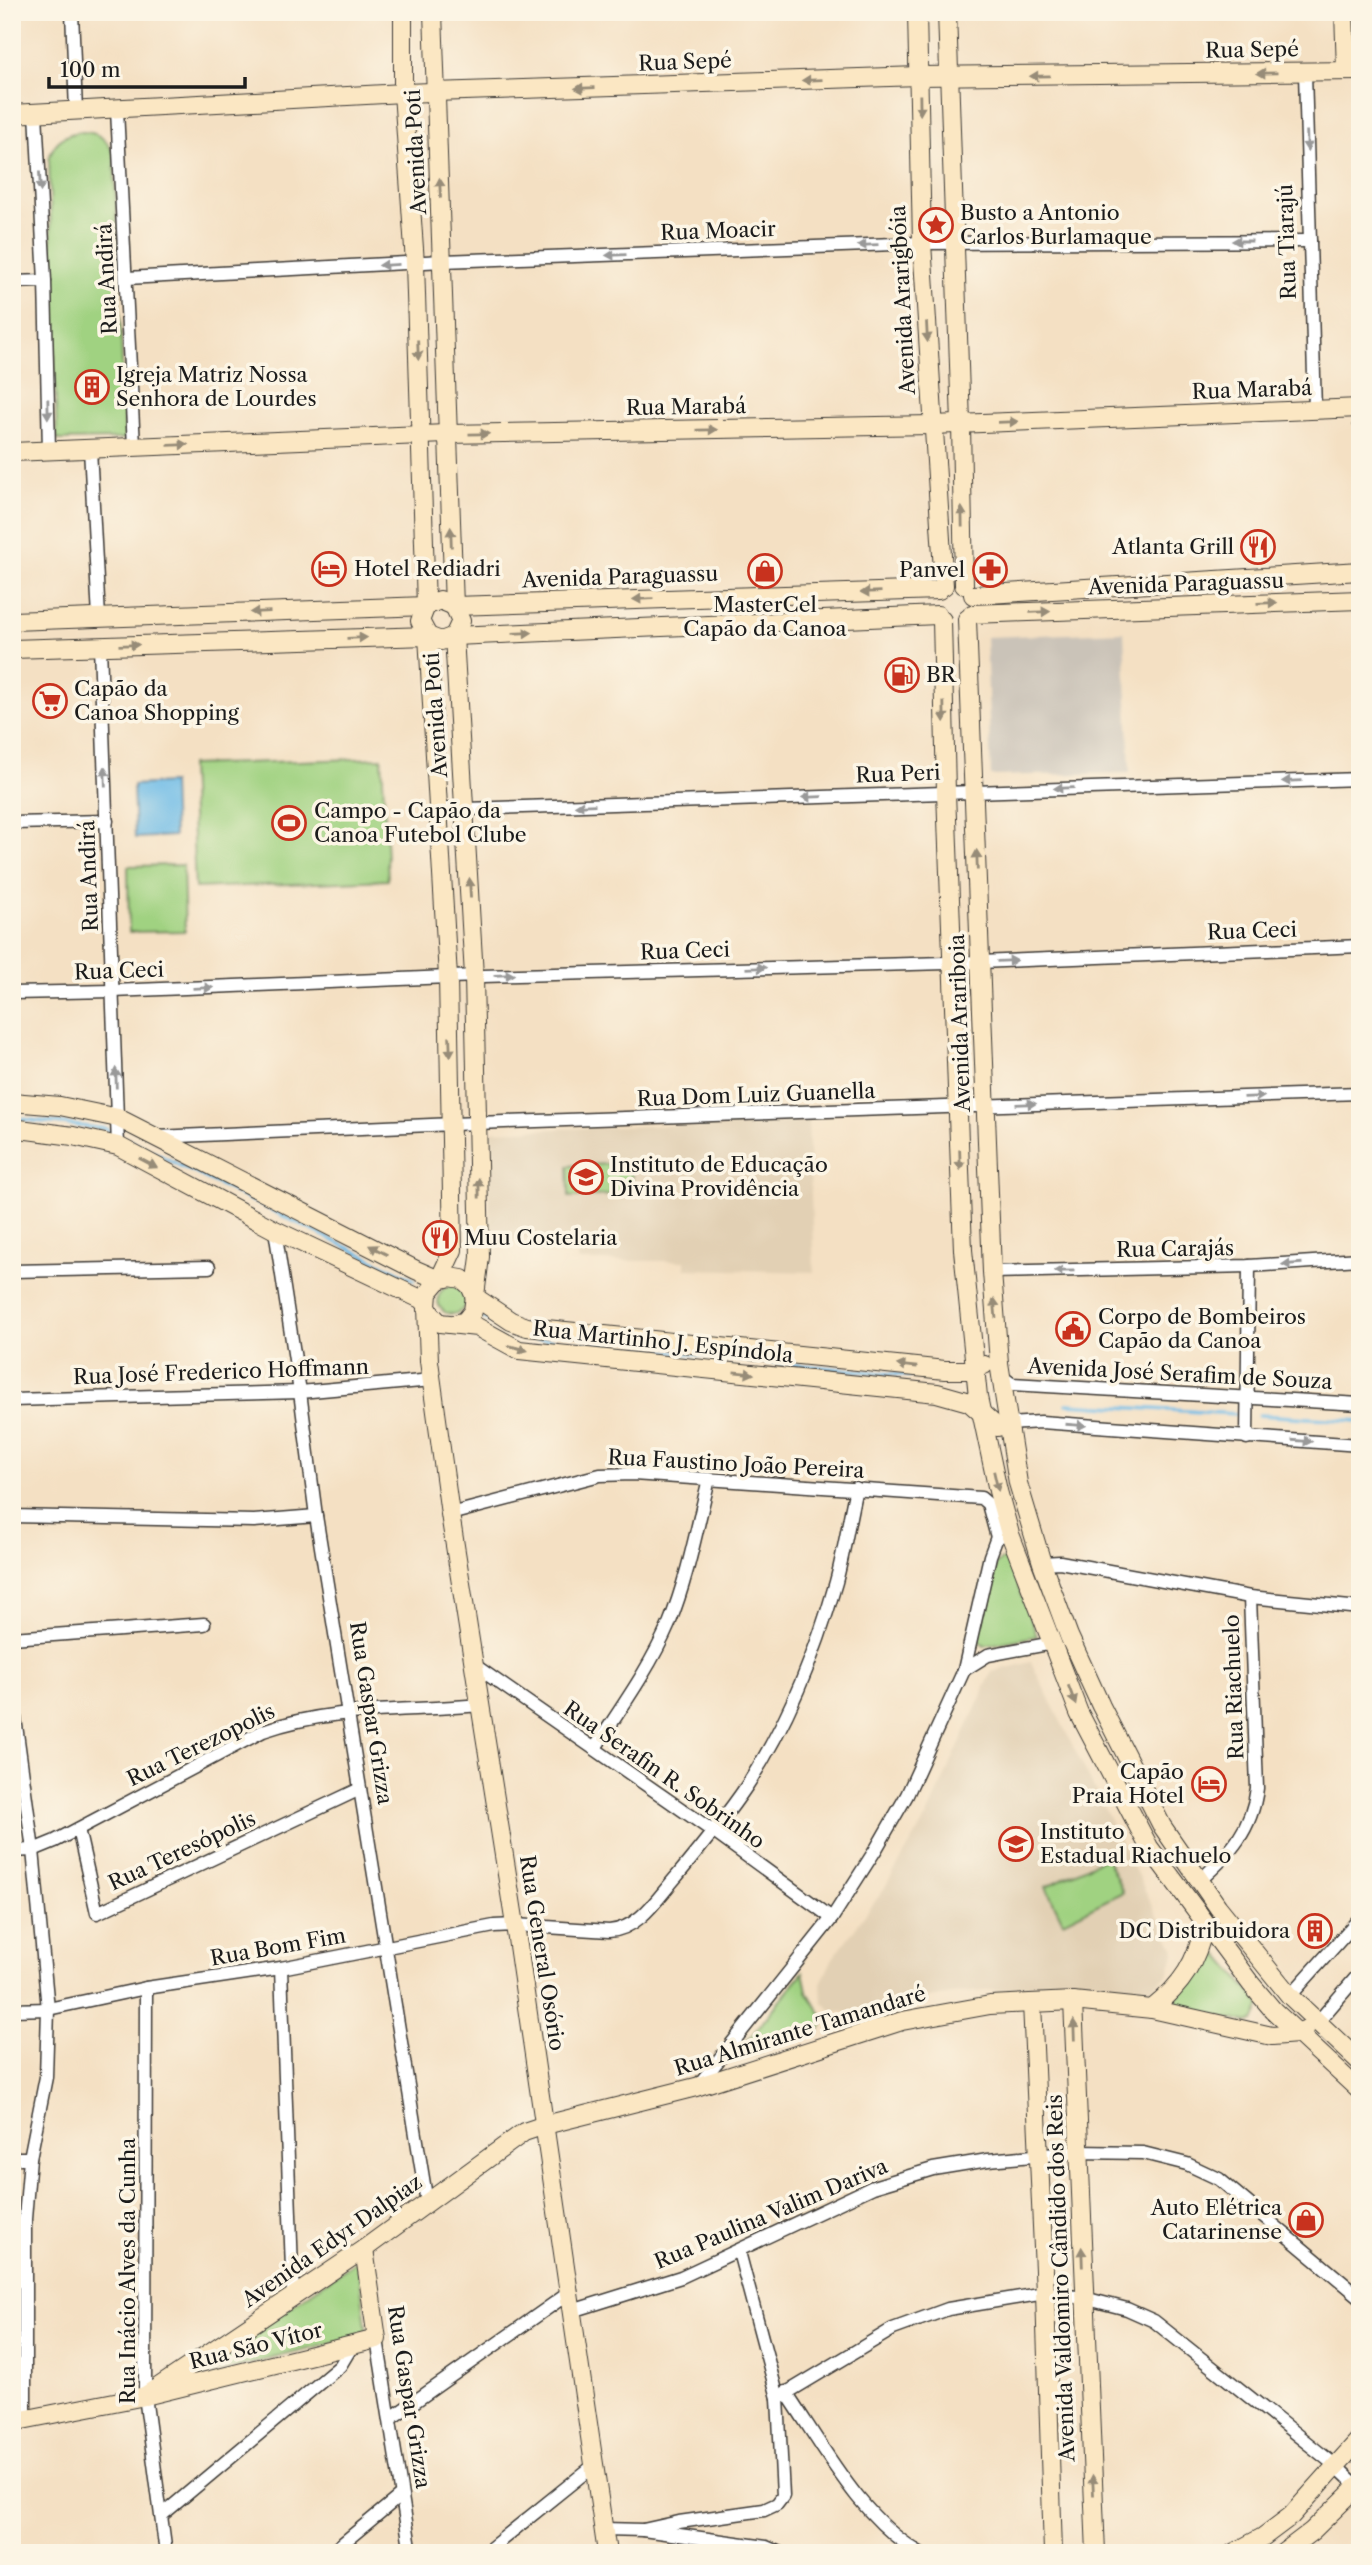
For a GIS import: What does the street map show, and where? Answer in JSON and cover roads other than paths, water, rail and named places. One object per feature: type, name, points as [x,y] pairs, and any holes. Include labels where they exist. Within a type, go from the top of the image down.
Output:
[{"type":"main road","name":"Avenida Poti","points":[[403,12],[403,93],[415,263],[426,606],[420,621],[428,636],[439,808],[452,1125],[453,1250],[439,1280],[428,1293],[427,1304]]},
{"type":"main road","name":"Avenida Poti","points":[[433,12],[443,261],[446,435],[454,606],[461,621],[454,636],[474,976],[480,1257],[473,1311],[465,1321],[452,1325]]},
{"type":"main road","name":"Avenida Ararigbóia","points":[[917,12],[922,243],[941,588]]},
{"type":"main road","points":[[947,12],[968,590]]},
{"type":"main road","points":[[1344,12],[1353,71]]},
{"type":"main road","name":"Rua Sepé","points":[[12,114],[403,93],[919,76],[1353,71]]},
{"type":"main road","name":"Rua Marabá","points":[[12,452],[446,435],[932,425],[1359,408]]},
{"type":"main road","name":"Avenida Paraguassu","points":[[968,590],[1360,571]]},
{"type":"main road","points":[[12,649],[428,636],[441,641],[454,636],[940,617],[955,624],[969,617],[975,601],[968,590],[957,583],[941,588],[934,602],[940,617]]},
{"type":"main road","name":"Avenida Paraguassu","points":[[12,621],[426,606],[440,600],[454,606],[941,588]]},
{"type":"main road","name":"Avenida Paraguassu","points":[[969,617],[1360,600]]},
{"type":"main road","name":"Avenida Arariboia","points":[[940,617],[963,1250],[975,1367],[1004,1536],[1053,1643],[1079,1713],[1149,1847],[1251,1984],[1298,2034],[1360,2091]]},
{"type":"main road","name":"Avenida Arariboia","points":[[969,617],[992,1272],[1001,1376],[1018,1483],[1042,1563],[1069,1636],[1148,1801],[1199,1881],[1290,1996],[1360,2062]]},
{"type":"main road","points":[[950,895],[978,894]]},
{"type":"main road","points":[[957,1066],[984,1064]]},
{"type":"main road","name":"Rua Martinho J. Espíndola","points":[[12,1102],[60,1105],[118,1118],[439,1280],[450,1277],[461,1279],[470,1286],[475,1297],[511,1321],[527,1327],[944,1370],[967,1370],[975,1367]]},
{"type":"main road","name":"Rua Martinho J. Espíndola","points":[[12,1128],[73,1136],[118,1146],[275,1230],[427,1304],[431,1314],[440,1322],[477,1327],[519,1350],[937,1393],[969,1402],[997,1427],[1008,1424]]},
{"type":"main road","points":[[962,1204],[989,1203]]},
{"type":"main road","points":[[963,1250],[991,1249]]},
{"type":"main road","name":"Rua General Osório","points":[[427,1304],[429,1361],[450,1514],[515,1925],[607,2553]]},
{"type":"main road","points":[[429,1361],[452,1325]]},
{"type":"main road","points":[[975,1367],[990,1366],[1001,1376]]},
{"type":"main road","points":[[1152,2009],[1173,1992],[1188,1970],[1198,1951],[1205,1924]]},
{"type":"main road","name":"Rua Almirante Tamandaré","points":[[544,2126],[696,2087],[902,2021],[990,2005],[1073,2001],[1152,2009],[1272,2036],[1298,2034]]},
{"type":"main road","name":"Avenida Valdomiro Cândido dos Reis","points":[[1073,2001],[1097,2553]]},
{"type":"main road","name":"Avenida Valdomiro Cândido dos Reis","points":[[1032,2003],[1053,2553]]},
{"type":"main road","points":[[1298,2034],[1317,2023]]},
{"type":"main road","name":"Avenida Edyr Dalpiaz","points":[[145,2396],[364,2249],[524,2133],[544,2126]]},
{"type":"main road","name":"Rua Gaspar Grizza","points":[[364,2249],[377,2339]]},
{"type":"main road","name":"Rua São Vítor","points":[[19,2421],[145,2396],[377,2339]]},
{"type":"main road","points":[[1233,2553],[1263,2537],[1291,2516],[1360,2440]]},
{"type":"main road","points":[[1283,2553],[1312,2531],[1359,2487]]},
{"type":"street","points":[[72,12],[76,111]]},
{"type":"street","name":"Rua Tiarajú","points":[[1305,73],[1315,410]]},
{"type":"street","name":"Rua Andirá","points":[[117,110],[134,446]]},
{"type":"street","points":[[36,113],[45,281],[49,450]]},
{"type":"street","name":"Rua Moacir","points":[[127,278],[443,261],[922,243],[1310,241]]},
{"type":"street","points":[[12,282],[45,281]]},
{"type":"street","points":[[1359,408],[1360,425]]},
{"type":"street","points":[[90,449],[99,618]]},
{"type":"street","name":"Rua Andirá","points":[[100,646],[118,1146]]},
{"type":"street","name":"Rua Peri","points":[[439,808],[1360,779]]},
{"type":"street","points":[[12,823],[107,821]]},
{"type":"street","name":"Rua Ceci","points":[[12,993],[113,992],[474,976],[953,963],[1360,946]]},
{"type":"street","name":"Rua Dom Luiz Guanella","points":[[154,1137],[477,1123],[1360,1093]]},
{"type":"street","name":"Rua Gaspar Grizza","points":[[275,1230],[316,1516],[427,2203]]},
{"type":"street","name":"Rua Carajás","points":[[992,1272],[1249,1266],[1360,1259]]},
{"type":"street","points":[[1247,1438],[1249,1266]]},
{"type":"street","points":[[12,1271],[209,1267]]},
{"type":"street","name":"Avenida José Serafim de Souza","points":[[1001,1376],[1012,1384],[1360,1404]]},
{"type":"street","name":"Rua José Frederico Hoffmann","points":[[12,1400],[300,1392],[432,1380]]},
{"type":"street","points":[[1008,1424],[1041,1422],[1360,1445]]},
{"type":"street","name":"Rua Faustino João Pereira","points":[[450,1514],[600,1475],[633,1474],[981,1498],[988,1504],[1004,1536]]},
{"type":"street","points":[[595,1748],[643,1672],[669,1624],[687,1568],[709,1479]]},
{"type":"street","name":"Rua Bom Fim","points":[[12,2010],[48,2009],[146,1988],[281,1968],[494,1926],[619,1930],[640,1919],[714,1832],[747,1785],[780,1726],[809,1661],[836,1581],[856,1488]]},
{"type":"street","points":[[12,1516],[254,1521],[316,1516]]},
{"type":"street","points":[[696,2087],[832,1918],[907,1795],[964,1670],[990,1556],[1004,1536]]},
{"type":"street","points":[[1042,1563],[1060,1562],[1250,1597],[1360,1608]]},
{"type":"street","name":"Rua Riachuelo","points":[[1199,1881],[1222,1861],[1236,1843],[1250,1821],[1255,1806],[1257,1788],[1250,1597]]},
{"type":"street","points":[[12,1638],[204,1624]]},
{"type":"street","points":[[964,1670],[988,1655],[1053,1643]]},
{"type":"street","name":"Rua Serafin R. Sobrinho","points":[[474,1665],[714,1832],[832,1918]]},
{"type":"street","points":[[12,1696],[33,1850],[48,2009],[46,2077],[30,2158],[18,2284],[19,2421]]},
{"type":"street","name":"Rua Terezopolis","points":[[33,1850],[263,1731],[288,1723],[348,1712],[480,1705]]},
{"type":"street","name":"Rua Teresópolis","points":[[78,1829],[97,1913],[360,1789]]},
{"type":"street","points":[[12,1851],[33,1850]]},
{"type":"street","points":[[1290,1996],[1360,1918]]},
{"type":"street","points":[[281,1968],[293,2297]]},
{"type":"street","points":[[1317,2023],[1360,1973]]},
{"type":"street","name":"Rua Inácio Alves da Cunha","points":[[146,1988],[145,2396],[166,2553]]},
{"type":"street","name":"Rua Paulina Valim Dariva","points":[[390,2419],[570,2302],[681,2277],[873,2188],[933,2169],[988,2160],[1078,2152],[1143,2153],[1187,2164],[1219,2179],[1360,2297]]},
{"type":"street","points":[[12,2158],[30,2158]]},
{"type":"street","points":[[643,2530],[764,2510],[777,2504],[783,2496],[782,2395],[739,2252]]},
{"type":"street","points":[[782,2395],[893,2329],[948,2309],[1045,2293],[1084,2298],[1127,2309],[1154,2321],[1359,2487]]},
{"type":"street","name":"Rua Gaspar Grizza","points":[[377,2339],[411,2553]]},
{"type":"street","points":[[162,2515],[340,2366],[352,2346]]},
{"type":"street","points":[[782,2395],[861,2500],[890,2531],[920,2553]]},
{"type":"street","points":[[485,2553],[593,2466]]},
{"type":"street","points":[[331,2553],[401,2495]]},
{"type":"street","points":[[604,2529],[643,2530],[766,2547],[780,2553]]},
{"type":"water","points":[[172,783],[174,836],[135,838],[133,785]]},
{"type":"waterway","points":[[12,1118],[110,1131]]},
{"type":"waterway","points":[[130,1141],[414,1280]]},
{"type":"waterway","points":[[483,1318],[507,1328]]},
{"type":"waterway","points":[[514,1331],[529,1338],[911,1376]]},
{"type":"waterway","points":[[1067,1404],[1237,1414]]},
{"type":"waterway","points":[[1259,1415],[1360,1421]]},
{"type":"place","name":"Busto a Antonio Carlos Burlamaque","points":[[936,225]]},
{"type":"place","name":"Igreja Matriz Nossa Senhora de Lourdes","points":[[92,387]]},
{"type":"place","name":"Atlanta Grill","points":[[1258,547]]},
{"type":"place","name":"Hotel Rediadri","points":[[329,569]]},
{"type":"place","name":"Panvel","points":[[990,570]]},
{"type":"place","name":"MasterCel Capão da Canoa","points":[[765,571]]},
{"type":"place","name":"BR","points":[[902,675]]},
{"type":"place","name":"Capão da Canoa Shopping","points":[[50,701]]},
{"type":"place","name":"Campo - Capão da Canoa Futebol Clube","points":[[289,823]]},
{"type":"place","name":"Instituto de Educação Divina Providência","points":[[586,1177]]},
{"type":"place","name":"Muu Costelaria","points":[[440,1238]]},
{"type":"place","name":"Corpo de Bombeiros Capão da Canoa","points":[[1073,1329]]},
{"type":"place","name":"Capão Praia Hotel","points":[[1209,1784]]},
{"type":"place","name":"Instituto Estadual Riachuelo","points":[[1016,1844]]},
{"type":"place","name":"DC Distribuidora","points":[[1315,1931]]},
{"type":"place","name":"Auto Elétrica Catarinense","points":[[1306,2220]]}]
